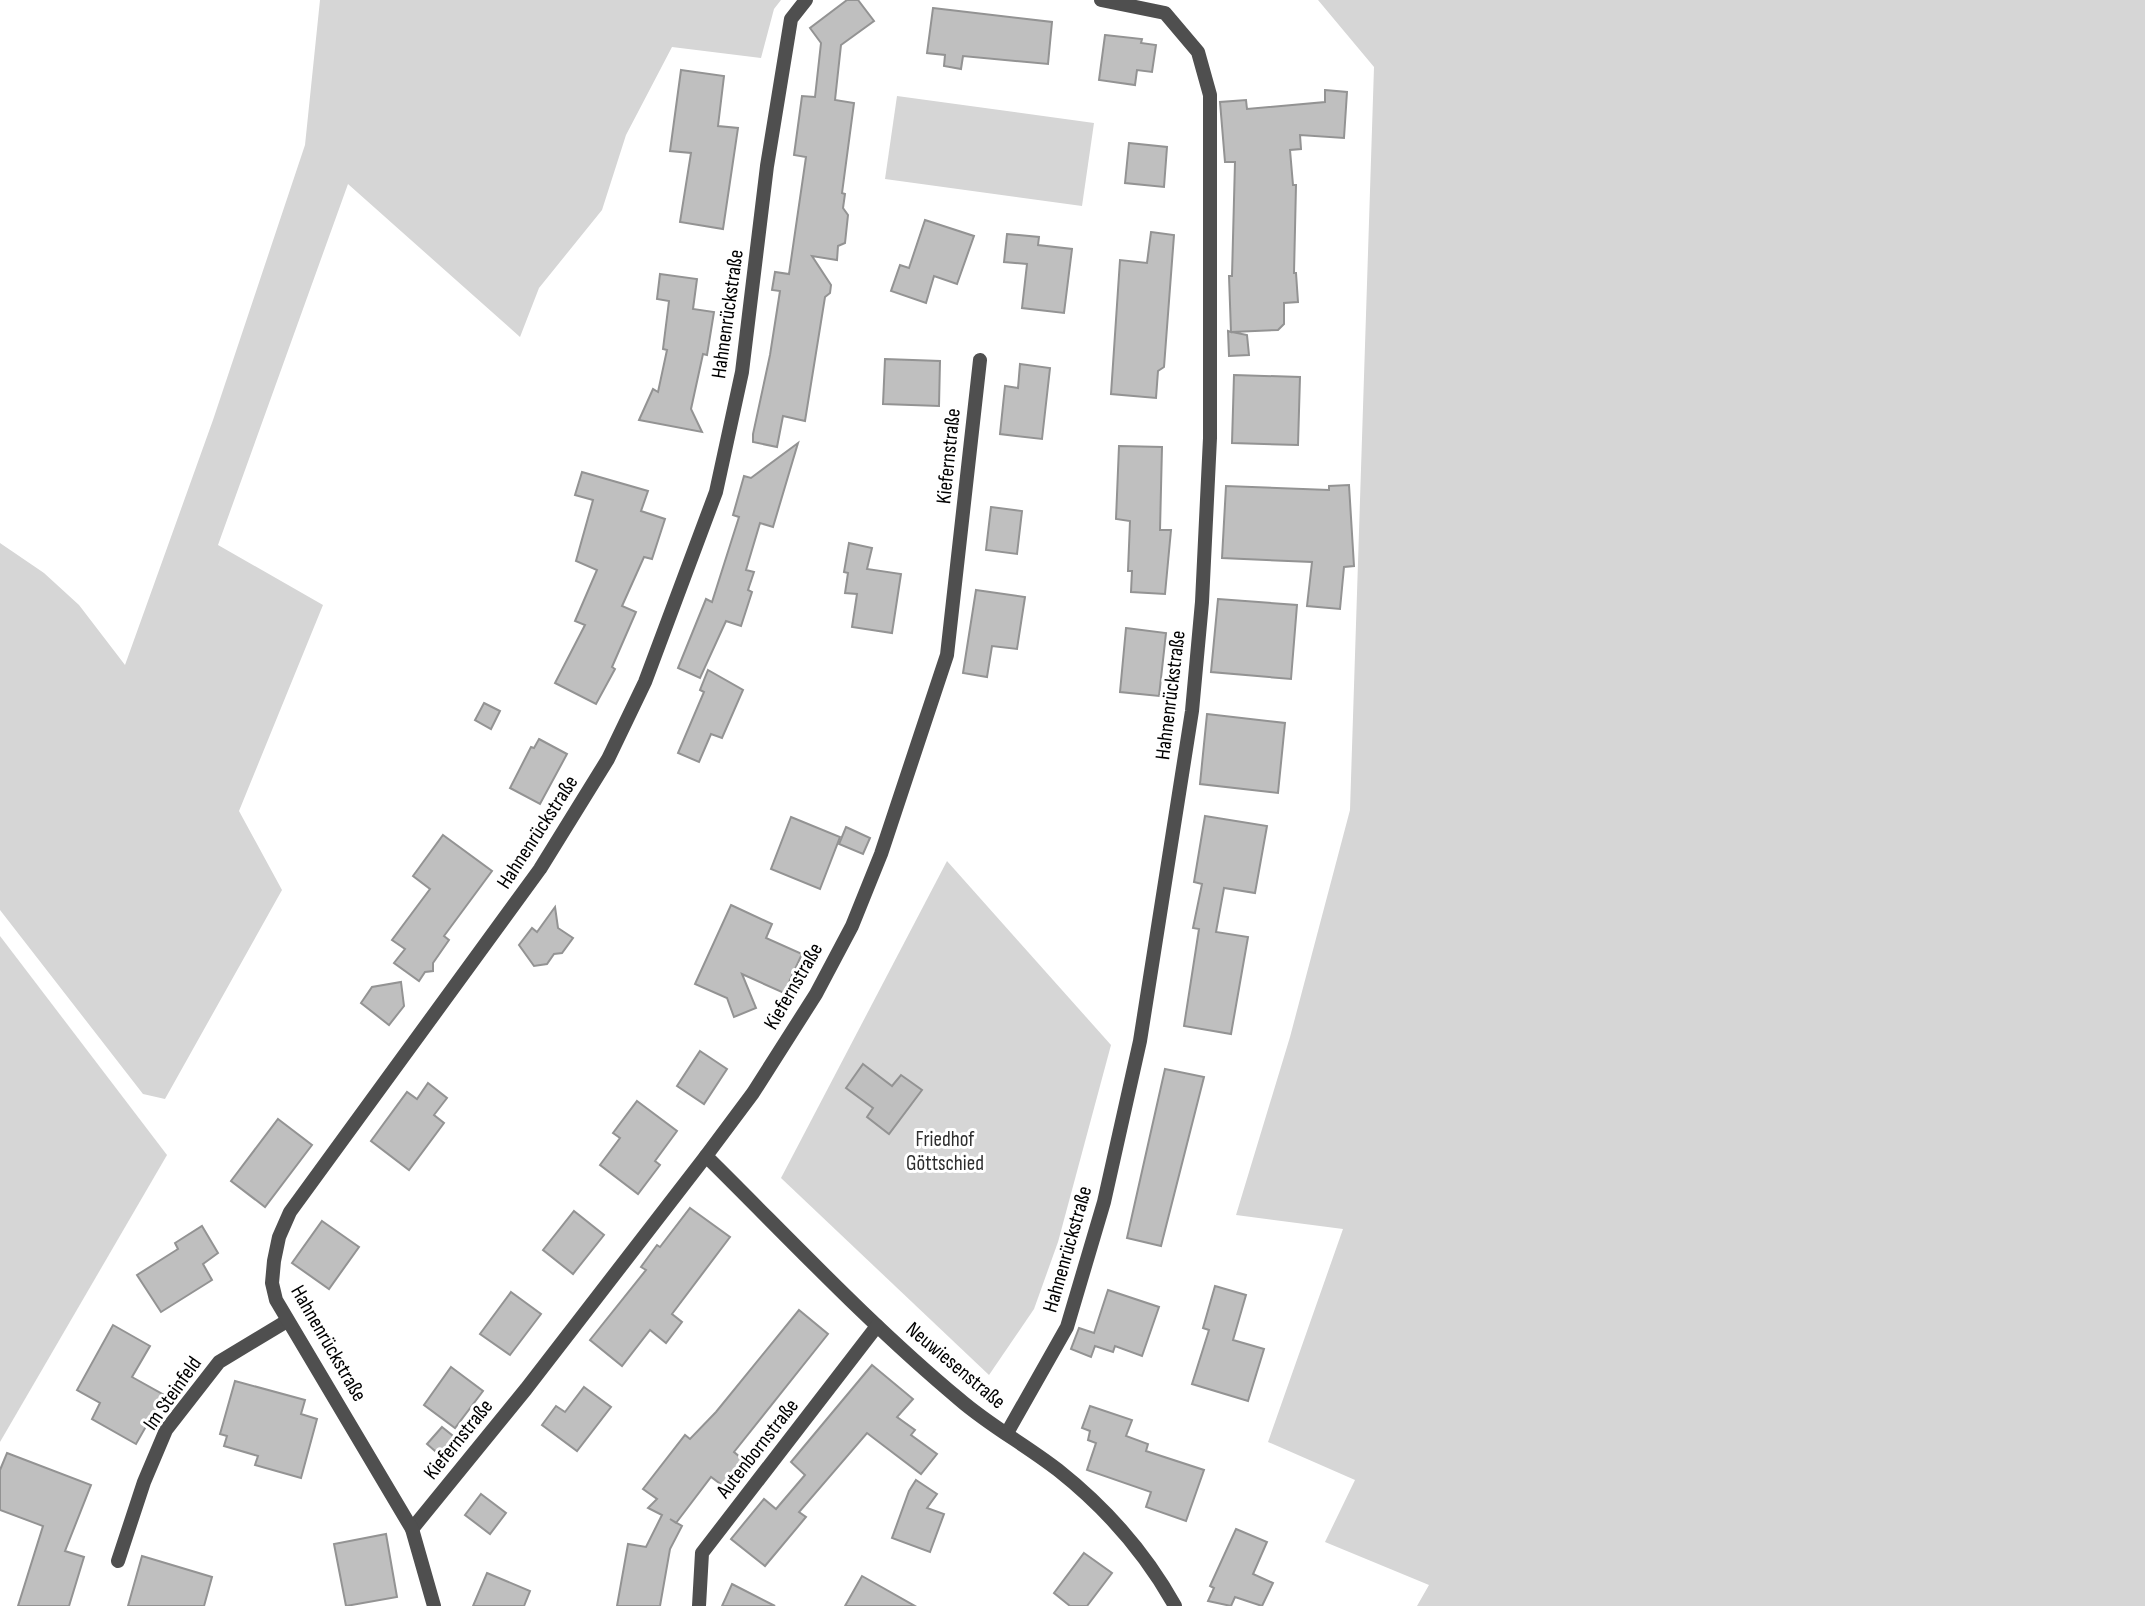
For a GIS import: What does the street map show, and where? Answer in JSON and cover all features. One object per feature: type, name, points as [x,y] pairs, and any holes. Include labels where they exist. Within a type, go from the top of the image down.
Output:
[{"type":"street","name":"Hahnenrückstraße","points":[[434,1606],[412,1529],[286,1321],[276,1300],[272,1283],[279,1237],[290,1212],[540,869],[578,810],[614,748],[671,617],[716,492],[742,372],[767,166],[791,19],[806,0]]},
{"type":"street","name":"Hahnenrückstraße","points":[[1007,1433],[1067,1327],[1104,1202],[1140,1041],[1192,711],[1202,602],[1210,439],[1210,95],[1198,52],[1165,13],[1101,0]]},
{"type":"street","name":"Kiefernstraße","points":[[412,1529],[532,1381],[753,1093],[816,994],[852,926],[881,854],[947,655],[980,360]]},
{"type":"street","name":"Neuwiesenstraße","points":[[706,1156],[877,1326],[960,1401],[1057,1469],[1112,1517],[1158,1576],[1175,1606]]},
{"type":"street","name":"Im Steinfeld","points":[[118,1561],[144,1482],[166,1430],[219,1362],[286,1321]]},
{"type":"street","name":"Autenbornstraße","points":[[699,1606],[702,1553],[877,1326]]},
{"type":"green space","points":[[320,0],[781,0],[774,9],[761,58],[672,47],[626,135],[602,210],[539,288],[520,337],[348,184],[218,545],[323,605],[239,811],[282,890],[165,1099],[143,1094],[0,910],[0,543],[44,573],[79,605],[125,665],[213,420],[305,145]]},
{"type":"green space","points":[[1318,0],[2145,0],[2145,1606],[1417,1606],[1429,1585],[1325,1542],[1355,1480],[1268,1442],[1343,1229],[1236,1215],[1290,1037],[1350,810],[1374,67]]},
{"type":"green space","points":[[897,96],[1094,123],[1082,206],[885,179]]},
{"type":"green space","name":"Friedhof Göttschied","points":[[947,861],[1111,1045],[1058,1242],[1034,1309],[989,1375],[781,1178]]},
{"type":"green space","points":[[0,936],[167,1155],[0,1442]]},
{"type":"building","points":[[847,0],[858,0],[874,21],[841,45],[835,100],[854,103],[842,193],[845,194],[843,208],[848,215],[845,243],[838,246],[837,260],[812,256],[831,285],[830,293],[825,297],[805,421],[783,416],[777,447],[753,442],[753,434],[780,291],[772,290],[775,272],[789,274],[806,157],[794,155],[802,96],[815,97],[821,43],[810,28]]},
{"type":"building","points":[[933,8],[1052,22],[1048,64],[963,56],[961,69],[944,66],[945,55],[927,53]]},
{"type":"building","points":[[1105,35],[1142,39],[1141,43],[1156,45],[1152,72],[1137,70],[1135,85],[1099,80]]},
{"type":"building","points":[[681,70],[724,76],[718,126],[738,128],[723,229],[680,222],[691,153],[670,151]]},
{"type":"building","points":[[1325,90],[1347,92],[1344,138],[1300,135],[1301,149],[1290,150],[1293,185],[1296,185],[1294,273],[1298,302],[1284,303],[1284,324],[1278,330],[1232,332],[1247,335],[1249,355],[1229,356],[1229,276],[1232,276],[1235,162],[1225,162],[1220,102],[1246,100],[1247,109],[1325,102]]},
{"type":"building","points":[[1129,143],[1167,147],[1164,187],[1125,183]]},
{"type":"building","points":[[925,220],[974,236],[957,284],[934,276],[926,303],[891,291],[900,265],[909,268]]},
{"type":"building","points":[[1151,232],[1174,235],[1164,367],[1158,371],[1156,398],[1111,394],[1120,260],[1147,263]]},
{"type":"building","points":[[1007,234],[1039,237],[1038,245],[1072,249],[1064,313],[1022,308],[1027,264],[1004,262]]},
{"type":"building","points":[[660,274],[697,279],[693,309],[714,312],[707,355],[703,354],[691,409],[702,432],[639,420],[653,389],[658,392],[667,350],[663,349],[669,301],[657,299]]},
{"type":"building","points":[[885,359],[940,361],[939,406],[883,404]]},
{"type":"building","points":[[1020,364],[1050,368],[1042,439],[1000,434],[1005,386],[1018,388]]},
{"type":"building","points":[[1234,375],[1300,377],[1298,445],[1232,443]]},
{"type":"building","points":[[798,443],[773,527],[760,523],[746,570],[754,572],[748,590],[752,592],[741,626],[726,621],[700,678],[678,668],[706,599],[712,602],[739,517],[733,515],[744,476],[751,478]]},
{"type":"building","points":[[1119,446],[1162,447],[1160,530],[1171,530],[1165,594],[1131,592],[1132,571],[1128,571],[1130,521],[1116,519]]},
{"type":"building","points":[[582,472],[648,491],[641,511],[665,519],[652,559],[644,557],[622,606],[636,612],[612,667],[615,669],[596,704],[555,683],[585,625],[575,621],[597,570],[576,561],[593,500],[575,495]]},
{"type":"building","points":[[1349,485],[1354,566],[1344,567],[1340,609],[1307,606],[1312,562],[1222,558],[1226,486],[1329,490],[1329,486]]},
{"type":"building","points":[[991,507],[1022,511],[1017,554],[986,550]]},
{"type":"building","points":[[849,543],[872,548],[867,569],[901,574],[892,633],[852,627],[857,594],[845,593],[848,573],[844,572]]},
{"type":"building","points":[[976,590],[1025,597],[1017,649],[992,646],[987,677],[963,673]]},
{"type":"building","points":[[1218,599],[1297,605],[1291,679],[1211,672]]},
{"type":"building","points":[[1126,628],[1166,633],[1159,696],[1120,692]]},
{"type":"building","points":[[708,670],[743,690],[722,738],[711,734],[699,762],[678,753],[704,692],[700,690]]},
{"type":"building","points":[[484,703],[500,711],[491,729],[475,720]]},
{"type":"building","points":[[1207,714],[1285,723],[1278,793],[1200,784]]},
{"type":"building","points":[[539,739],[567,754],[540,804],[510,788],[531,747],[534,748]]},
{"type":"building","points":[[1205,816],[1267,826],[1255,893],[1224,888],[1216,932],[1248,937],[1231,1034],[1184,1026],[1199,929],[1193,928],[1202,884],[1194,882]]},
{"type":"building","points":[[791,817],[840,837],[820,889],[771,869]]},
{"type":"building","points":[[846,827],[870,838],[863,854],[839,844]]},
{"type":"building","points":[[443,835],[492,871],[444,936],[449,940],[433,963],[433,971],[425,972],[419,981],[394,963],[405,949],[392,940],[430,889],[413,876]]},
{"type":"building","points":[[731,905],[772,924],[766,938],[802,954],[784,993],[742,974],[756,1008],[734,1017],[727,998],[695,984]]},
{"type":"building","points":[[555,907],[558,928],[573,938],[562,953],[554,954],[547,964],[534,966],[519,945],[532,928],[537,932]]},
{"type":"building","points":[[401,982],[404,1006],[389,1025],[361,1003],[372,987]]},
{"type":"building","points":[[700,1051],[727,1069],[704,1104],[677,1086]]},
{"type":"building","points":[[863,1064],[892,1086],[901,1075],[922,1090],[889,1134],[867,1117],[873,1108],[846,1088]]},
{"type":"building","points":[[1165,1069],[1204,1077],[1161,1246],[1127,1238]]},
{"type":"building","points":[[428,1083],[447,1098],[434,1115],[444,1123],[409,1170],[371,1141],[407,1092],[417,1099]]},
{"type":"building","points":[[637,1101],[677,1131],[655,1161],[660,1165],[638,1194],[600,1165],[620,1138],[613,1133]]},
{"type":"building","points":[[278,1119],[312,1145],[265,1207],[231,1181]]},
{"type":"building","points":[[690,1208],[730,1237],[672,1314],[682,1322],[666,1343],[650,1330],[622,1366],[590,1340],[646,1270],[641,1267],[657,1245],[660,1247]]},
{"type":"building","points":[[574,1211],[604,1235],[573,1274],[543,1250]]},
{"type":"building","points":[[322,1221],[359,1247],[329,1289],[292,1263]]},
{"type":"building","points":[[202,1226],[218,1253],[203,1264],[212,1280],[161,1312],[137,1275],[178,1249],[175,1243]]},
{"type":"building","points":[[1215,1286],[1246,1295],[1233,1340],[1264,1349],[1248,1401],[1192,1384],[1209,1330],[1203,1328]]},
{"type":"building","points":[[1108,1290],[1159,1307],[1142,1356],[1115,1346],[1113,1352],[1095,1346],[1091,1357],[1071,1349],[1079,1328],[1094,1333]]},
{"type":"building","points":[[511,1292],[541,1314],[510,1355],[480,1334]]},
{"type":"building","points":[[799,1310],[828,1334],[734,1452],[746,1462],[726,1488],[711,1477],[676,1523],[682,1526],[670,1549],[660,1606],[617,1606],[628,1544],[646,1547],[662,1515],[648,1508],[657,1499],[643,1489],[685,1435],[690,1439],[716,1412]]},
{"type":"building","points":[[113,1325],[150,1346],[132,1377],[164,1395],[136,1444],[92,1419],[100,1403],[77,1390]]},
{"type":"building","points":[[872,1365],[913,1399],[897,1417],[915,1430],[911,1435],[937,1454],[921,1474],[867,1433],[799,1512],[806,1517],[765,1566],[731,1539],[764,1499],[776,1509],[805,1475],[791,1462]]},
{"type":"building","points":[[451,1367],[483,1391],[455,1428],[424,1405]]},
{"type":"building","points":[[235,1381],[305,1400],[301,1414],[317,1419],[301,1478],[255,1465],[258,1456],[224,1446],[227,1436],[220,1434]]},
{"type":"building","points":[[584,1387],[611,1407],[577,1451],[542,1425],[556,1406],[565,1412]]},
{"type":"building","points":[[1090,1406],[1132,1420],[1126,1436],[1148,1444],[1146,1451],[1204,1470],[1186,1521],[1146,1507],[1151,1492],[1087,1470],[1096,1443],[1088,1440],[1090,1431],[1082,1428]]},
{"type":"building","points":[[442,1427],[458,1440],[443,1458],[427,1444]]},
{"type":"building","points":[[7,1453],[91,1485],[65,1551],[84,1557],[69,1606],[18,1606],[43,1526],[0,1510],[0,1470]]},
{"type":"building","points":[[916,1480],[937,1494],[927,1508],[944,1514],[930,1552],[892,1538],[909,1491]]},
{"type":"building","points":[[481,1494],[506,1513],[490,1534],[465,1515]]},
{"type":"building","points":[[1236,1529],[1267,1542],[1253,1574],[1273,1583],[1262,1606],[1235,1597],[1231,1606],[1208,1601],[1214,1588],[1210,1586]]},
{"type":"building","points":[[386,1534],[397,1597],[346,1606],[334,1544]]},
{"type":"building","points":[[1084,1553],[1112,1573],[1087,1606],[1070,1606],[1054,1593]]},
{"type":"building","points":[[142,1556],[212,1577],[204,1606],[128,1606]]},
{"type":"building","points":[[487,1573],[530,1591],[524,1606],[473,1606]]},
{"type":"building","points":[[862,1576],[915,1606],[845,1606]]},
{"type":"building","points":[[732,1584],[775,1606],[722,1606]]}]
